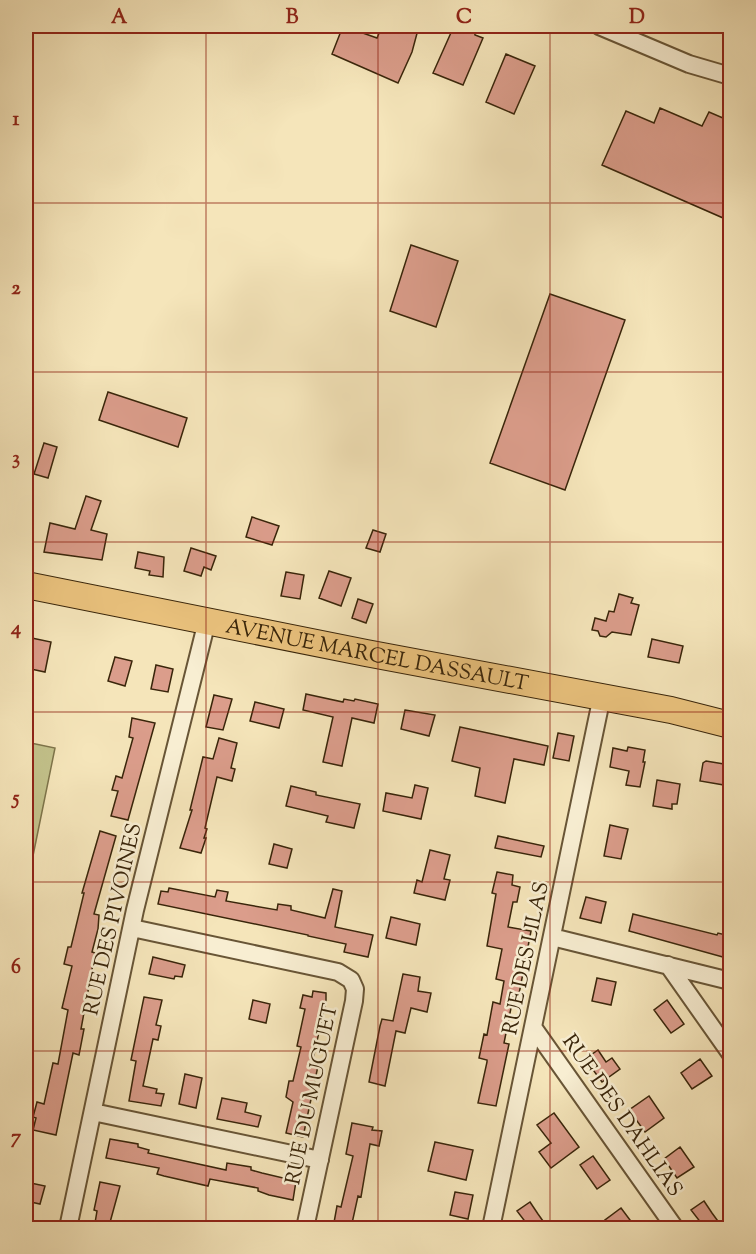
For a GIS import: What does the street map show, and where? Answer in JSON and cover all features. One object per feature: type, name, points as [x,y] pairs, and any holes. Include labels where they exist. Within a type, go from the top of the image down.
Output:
[{"type":"main road","name":"AVENUE MARCEL DASSAULT","points":[[26,585],[205,627]]},
{"type":"main road","name":"AVENUE MARCEL DASSAULT","points":[[26,600],[205,627],[600,703],[730,733]]},
{"type":"main road","name":"AVENUE MARCEL DASSAULT","points":[[600,703],[671,710],[730,725]]},
{"type":"street","points":[[600,26],[689,64],[730,76]]},
{"type":"street","name":"RUE DES PIVOINES","points":[[68,1228],[132,928],[205,627]]},
{"type":"street","name":"RUE DES LILAS","points":[[493,1227],[600,703]]},
{"type":"street","name":"RUE DU MUGUET","points":[[132,928],[338,972],[351,980],[355,989],[354,1001],[305,1228]]},
{"type":"street","points":[[552,937],[730,981]]},
{"type":"street","points":[[668,965],[730,1053]]},
{"type":"street","name":"RUE DES DAHLIAS","points":[[533,1027],[675,1228]]},
{"type":"street","points":[[93,1112],[320,1160]]},
{"type":"shaded area","points":[[26,742],[55,748],[26,890]]},
{"type":"building","points":[[343,26],[377,38],[382,26],[419,26],[412,52],[398,83],[332,54]]},
{"type":"building","points":[[454,26],[464,30],[466,26],[474,26],[475,35],[483,38],[463,85],[433,73]]},
{"type":"building","points":[[506,54],[535,66],[514,114],[486,102]]},
{"type":"building","points":[[660,108],[702,126],[709,112],[730,121],[730,221],[602,165],[626,111],[654,123]]},
{"type":"building","points":[[411,245],[458,261],[436,327],[390,311]]},
{"type":"building","points":[[550,294],[625,320],[565,490],[490,463]]},
{"type":"building","points":[[108,392],[187,418],[178,447],[99,420]]},
{"type":"building","points":[[44,443],[57,447],[48,478],[34,474]]},
{"type":"building","points":[[86,496],[101,501],[91,530],[107,534],[102,560],[44,552],[50,523],[75,529]]},
{"type":"building","points":[[252,517],[279,526],[272,545],[246,537]]},
{"type":"building","points":[[373,530],[386,534],[380,552],[366,548]]},
{"type":"building","points":[[191,548],[216,556],[211,570],[204,567],[201,576],[184,571]]},
{"type":"building","points":[[138,552],[164,557],[163,577],[149,575],[150,571],[135,568]]},
{"type":"building","points":[[329,571],[351,578],[341,606],[319,598]]},
{"type":"building","points":[[286,572],[304,575],[300,599],[281,596]]},
{"type":"building","points":[[619,594],[633,598],[631,603],[639,605],[631,635],[612,632],[606,637],[600,636],[598,631],[592,630],[595,618],[606,621],[609,611],[614,612]]},
{"type":"building","points":[[358,599],[373,604],[366,623],[352,618]]},
{"type":"building","points":[[27,637],[51,642],[45,672],[26,668]]},
{"type":"building","points":[[652,639],[683,646],[679,663],[648,657]]},
{"type":"building","points":[[115,657],[132,661],[125,686],[108,681]]},
{"type":"building","points":[[156,665],[173,669],[168,692],[151,689]]},
{"type":"building","points":[[306,694],[343,702],[344,699],[354,701],[355,699],[378,704],[374,723],[352,718],[342,766],[323,762],[333,717],[303,710]]},
{"type":"building","points":[[214,695],[232,699],[223,730],[206,727]]},
{"type":"building","points":[[255,702],[284,709],[279,728],[250,721]]},
{"type":"building","points":[[405,710],[435,715],[429,736],[401,729]]},
{"type":"building","points":[[132,718],[155,723],[128,820],[111,816],[118,791],[112,790],[116,776],[122,778],[133,738],[129,737]]},
{"type":"building","points":[[460,727],[548,746],[544,765],[514,759],[505,803],[475,796],[480,768],[452,761]]},
{"type":"building","points":[[558,733],[574,736],[569,761],[553,758]]},
{"type":"building","points":[[219,738],[237,743],[231,768],[235,769],[232,781],[217,777],[205,828],[207,829],[204,838],[206,838],[201,853],[180,848],[192,810],[190,810],[203,757],[213,759]]},
{"type":"building","points":[[628,747],[645,750],[640,787],[626,785],[629,771],[610,767],[613,748],[627,751]]},
{"type":"building","points":[[706,761],[730,765],[730,786],[700,781],[703,763]]},
{"type":"building","points":[[657,780],[680,784],[677,804],[672,804],[672,809],[653,806]]},
{"type":"building","points":[[415,785],[428,788],[421,819],[383,811],[386,793],[412,798]]},
{"type":"building","points":[[291,786],[316,792],[316,795],[360,804],[354,828],[326,822],[328,816],[286,806]]},
{"type":"building","points":[[610,825],[628,829],[621,859],[604,856]]},
{"type":"building","points":[[100,831],[116,836],[94,914],[99,915],[98,929],[92,952],[95,953],[81,1029],[84,1029],[79,1055],[73,1053],[56,1135],[33,1130],[36,1118],[33,1117],[37,1102],[44,1104],[53,1063],[58,1064],[68,1010],[62,1008],[72,966],[64,964],[68,947],[71,947],[84,893],[82,893]]},
{"type":"building","points":[[498,836],[544,846],[541,857],[495,848]]},
{"type":"building","points":[[274,844],[292,849],[287,868],[269,864]]},
{"type":"building","points":[[430,850],[450,855],[444,879],[450,880],[445,900],[414,893],[417,880],[422,882]]},
{"type":"building","points":[[497,872],[513,875],[512,885],[520,887],[517,902],[513,902],[508,927],[531,931],[519,994],[514,993],[504,1043],[509,1044],[496,1106],[478,1103],[487,1062],[479,1058],[484,1034],[487,1035],[493,1002],[500,1004],[504,981],[496,979],[502,949],[487,946],[496,894],[492,893]]},
{"type":"building","points":[[169,888],[215,897],[217,890],[228,892],[226,901],[277,910],[278,904],[291,906],[291,910],[325,918],[333,889],[342,891],[335,927],[373,935],[368,957],[344,952],[346,944],[158,904],[161,891],[168,892]]},
{"type":"building","points":[[586,897],[606,902],[601,923],[580,918]]},
{"type":"building","points":[[633,914],[717,935],[718,933],[730,936],[730,959],[629,931]]},
{"type":"building","points":[[391,917],[420,924],[416,945],[386,938]]},
{"type":"building","points":[[153,957],[185,965],[182,977],[175,976],[174,979],[149,974]]},
{"type":"building","points":[[403,974],[420,977],[418,991],[431,993],[427,1012],[411,1008],[405,1033],[396,1031],[385,1086],[369,1082],[382,1019],[393,1021]]},
{"type":"building","points":[[597,978],[616,982],[611,1005],[592,1001]]},
{"type":"building","points":[[313,991],[326,993],[326,1000],[312,1064],[318,1066],[303,1137],[286,1133],[293,1102],[286,1097],[289,1081],[293,1081],[301,1047],[297,1046],[305,1009],[300,1008],[303,995],[312,997]]},
{"type":"building","points":[[144,997],[162,1000],[156,1025],[161,1026],[158,1040],[153,1039],[143,1086],[157,1089],[156,1093],[164,1094],[161,1106],[129,1101],[136,1061],[131,1060]]},
{"type":"building","points":[[253,1000],[270,1004],[266,1023],[249,1019]]},
{"type":"building","points":[[667,1000],[684,1024],[671,1033],[654,1010]]},
{"type":"building","points":[[598,1050],[606,1062],[612,1058],[620,1069],[602,1082],[585,1059]]},
{"type":"building","points":[[700,1059],[712,1076],[692,1089],[681,1073]]},
{"type":"building","points":[[185,1074],[202,1078],[196,1108],[179,1104]]},
{"type":"building","points":[[649,1096],[664,1118],[645,1132],[629,1110]]},
{"type":"building","points":[[222,1098],[247,1103],[245,1112],[261,1116],[258,1127],[217,1119]]},
{"type":"building","points":[[554,1113],[579,1147],[551,1168],[539,1152],[551,1143],[537,1125]]},
{"type":"building","points":[[352,1123],[382,1131],[379,1146],[370,1144],[361,1197],[358,1196],[351,1228],[333,1228],[337,1206],[341,1207],[353,1156],[346,1154]]},
{"type":"building","points":[[110,1139],[138,1144],[138,1147],[149,1150],[148,1153],[226,1170],[227,1163],[251,1167],[251,1170],[296,1181],[293,1200],[269,1195],[258,1191],[258,1188],[210,1179],[208,1186],[157,1174],[159,1168],[106,1158]]},
{"type":"building","points":[[435,1142],[473,1150],[466,1180],[428,1171]]},
{"type":"building","points":[[680,1147],[694,1167],[677,1178],[664,1159]]},
{"type":"building","points":[[593,1156],[610,1180],[597,1189],[580,1165]]},
{"type":"building","points":[[26,1182],[45,1186],[40,1204],[26,1201]]},
{"type":"building","points":[[100,1182],[120,1186],[109,1226],[95,1223],[97,1211],[94,1210]]},
{"type":"building","points":[[455,1192],[473,1195],[468,1219],[450,1215]]},
{"type":"building","points":[[704,1201],[723,1228],[705,1228],[691,1210]]},
{"type":"building","points":[[530,1202],[548,1228],[530,1228],[517,1211]]},
{"type":"building","points":[[621,1208],[636,1228],[611,1228],[605,1220]]}]
